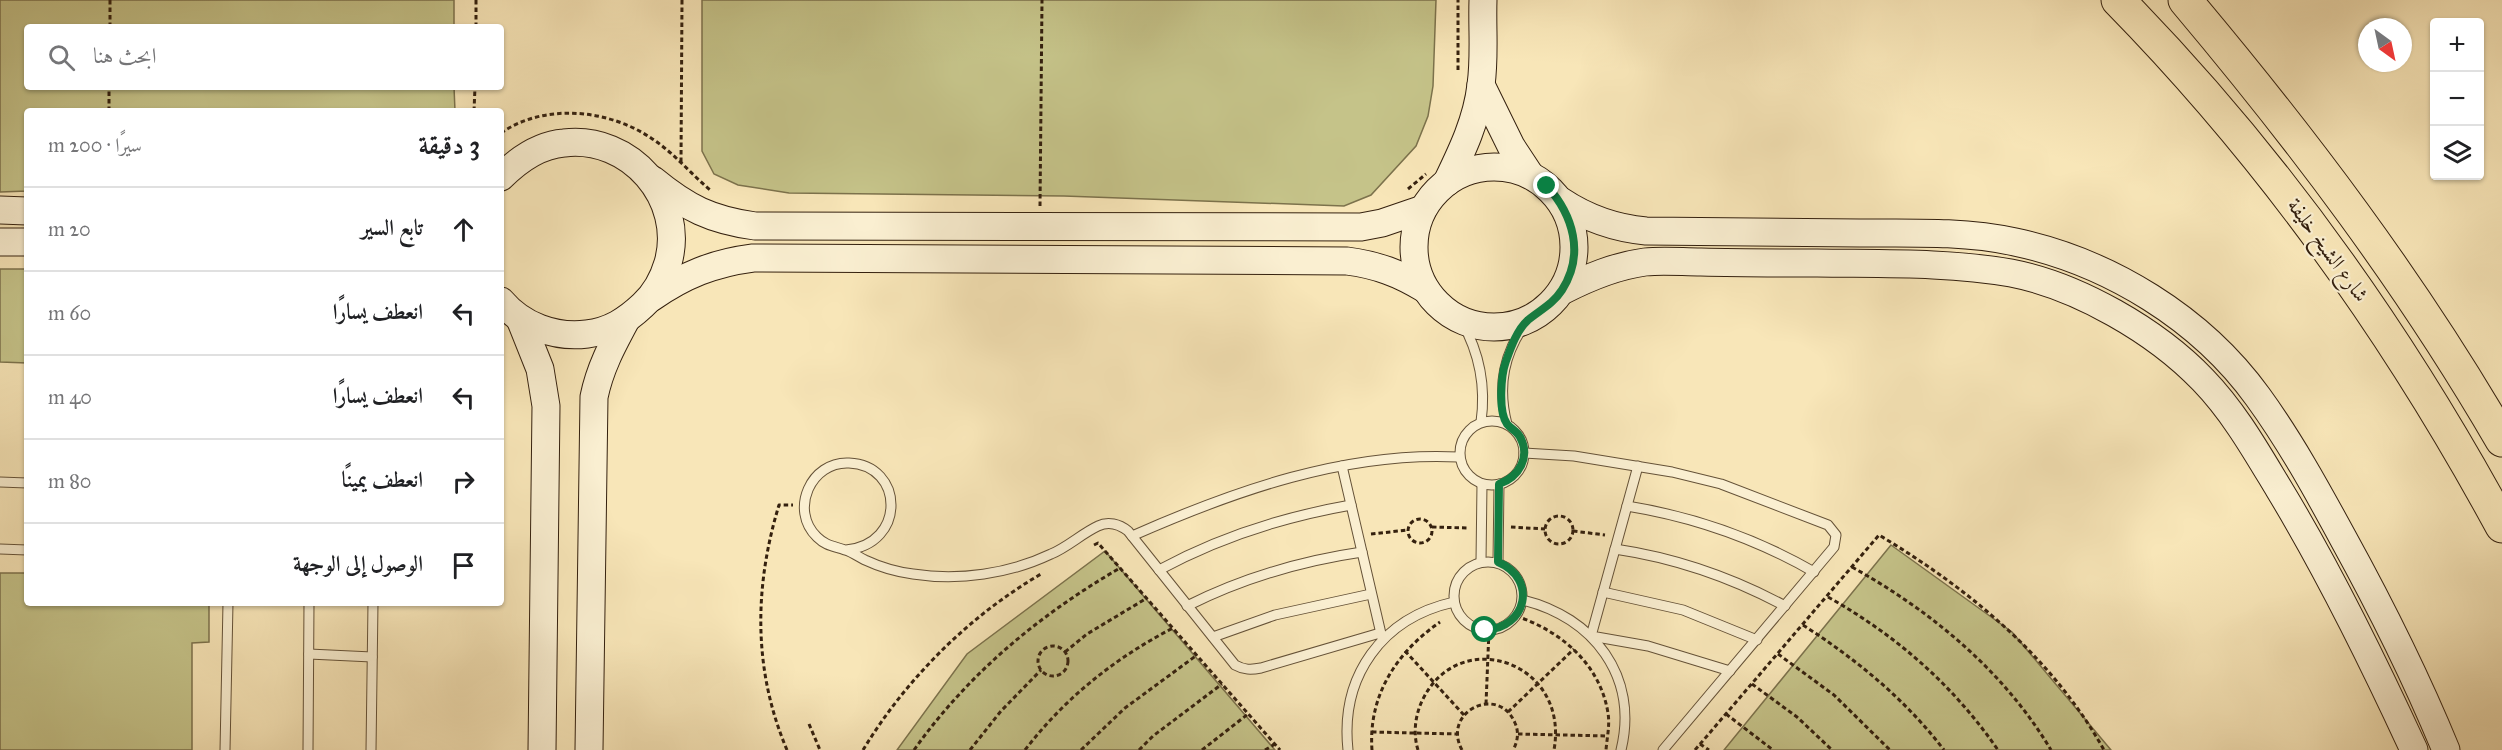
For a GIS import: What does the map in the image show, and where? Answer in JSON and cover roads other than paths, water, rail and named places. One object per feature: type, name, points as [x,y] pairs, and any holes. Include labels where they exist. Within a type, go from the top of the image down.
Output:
[{"type":"highway","name":"شارع الشيخ خليفة","points":[[2118,0],[2236,130],[2324,242],[2414,374],[2502,526]]},
{"type":"highway","name":"شارع الشيخ خليفة","points":[[2185,0],[2258,87],[2360,221],[2448,350],[2502,440]]},
{"type":"street","points":[[504,174],[517,161],[539,149],[564,142],[589,143],[613,149],[635,162],[675,198],[700,213],[727,222],[755,226],[1361,227],[1393,220],[1413,201],[1434,194],[1440,175],[1462,151],[1474,119],[1470,79],[1482,0]]},
{"type":"street","points":[[1470,79],[1530,175]]},
{"type":"street","points":[[1440,175],[1502,167],[1530,175],[1547,186],[1561,201],[1580,213],[1601,223],[1623,229],[1916,233],[2014,242],[2060,254],[2104,272],[2148,296],[2188,324],[2225,358],[2257,395],[2285,436],[2394,633],[2446,750]]},
{"type":"street","points":[[651,298],[664,276],[671,243],[671,226],[665,202],[653,180]]},
{"type":"street","points":[[1413,201],[1416,229],[1413,249],[1417,270],[1425,289],[1440,307],[1462,322],[1481,327],[1504,327],[1527,321],[1547,308],[1562,291],[1572,269],[1575,245],[1571,222],[1561,201]]},
{"type":"street","points":[[0,210],[24,211]]},
{"type":"street","points":[[0,242],[24,242]]},
{"type":"street","points":[[504,304],[520,319],[546,331],[573,335],[601,332],[626,320],[674,282],[699,270],[725,262],[753,258],[1347,261],[1372,264],[1390,270],[1425,289]]},
{"type":"street","points":[[1562,291],[1591,276],[1648,262],[1913,264],[2013,273],[2054,285],[2133,324],[2202,380],[2233,416],[2297,518],[2333,582],[2414,750]]},
{"type":"street","points":[[520,319],[540,369],[546,406],[542,750]]},
{"type":"street","points":[[589,750],[594,397],[598,376],[606,355],[626,320]]},
{"type":"lane","points":[[1507,424],[1502,396],[1505,364],[1514,341],[1527,321]]},
{"type":"lane","points":[[1462,322],[1470,336],[1480,365],[1484,397],[1481,422]]},
{"type":"lane","points":[[1490,420],[1507,424],[1520,436],[1524,453],[1520,469],[1507,481],[1499,484],[1482,484],[1464,471],[1459,457],[1462,440],[1466,432],[1481,422],[1490,420]]},
{"type":"lane","points":[[1524,453],[1574,456],[1638,466],[1720,484],[1828,525],[1833,529],[1836,541],[1834,547],[1663,750]]},
{"type":"lane","points":[[1132,536],[1235,495],[1342,466],[1401,457],[1459,457]]},
{"type":"lane","points":[[846,550],[857,549],[877,538],[889,519],[890,496],[880,476],[860,465],[838,464],[818,474],[806,493],[805,516],[815,536],[824,543],[846,550],[867,561],[910,574],[954,577],[989,573],[1029,563],[1051,554],[1099,525],[1120,526],[1132,536],[1235,665],[1251,669],[1381,636],[1415,615],[1455,606]]},
{"type":"lane","points":[[1342,466],[1381,636],[1364,664],[1352,693],[1347,723],[1348,750]]},
{"type":"lane","points":[[1591,636],[1638,466]]},
{"type":"lane","points":[[0,482],[24,483]]},
{"type":"lane","points":[[1481,562],[1482,484]]},
{"type":"lane","points":[[1498,562],[1499,484]]},
{"type":"lane","points":[[1159,570],[1189,554],[1252,528],[1350,505]]},
{"type":"lane","points":[[1627,506],[1684,516],[1720,527],[1764,545],[1814,572]]},
{"type":"lane","points":[[0,549],[24,550]]},
{"type":"lane","points":[[1615,549],[1646,554],[1704,569],[1759,592],[1785,606]]},
{"type":"lane","points":[[1188,606],[1215,592],[1272,571],[1331,556],[1362,552]]},
{"type":"lane","points":[[1481,562],[1498,562],[1517,576],[1522,591],[1522,600],[1516,616],[1502,627],[1490,630],[1476,628],[1468,624],[1455,606],[1455,584],[1466,569],[1481,562]]},
{"type":"lane","points":[[1603,592],[1683,610],[1757,640]]},
{"type":"lane","points":[[1213,637],[1286,612],[1371,594]]},
{"type":"lane","points":[[1522,600],[1560,612],[1591,636],[1610,661],[1620,690],[1625,718],[1621,750]]},
{"type":"lane","points":[[225,750],[228,606]]},
{"type":"lane","points":[[308,750],[309,606]]},
{"type":"lane","points":[[371,750],[373,606]]},
{"type":"lane","points":[[1591,636],[1666,651],[1730,671]]},
{"type":"lane","points":[[309,654],[372,657]]}]
